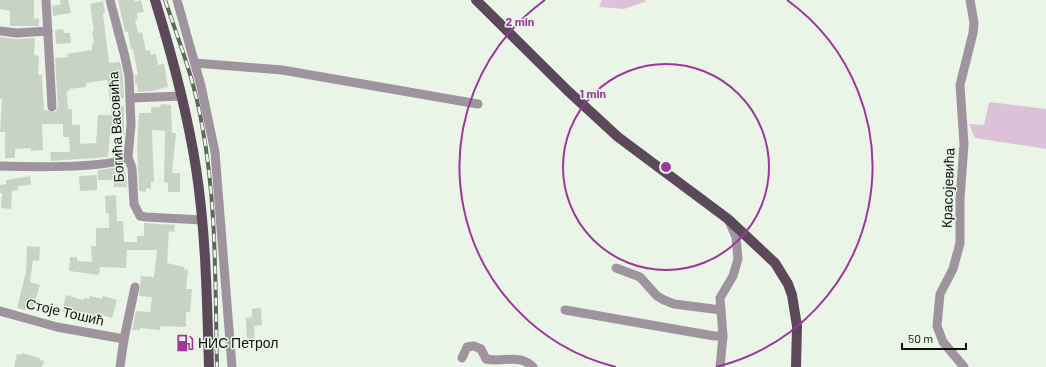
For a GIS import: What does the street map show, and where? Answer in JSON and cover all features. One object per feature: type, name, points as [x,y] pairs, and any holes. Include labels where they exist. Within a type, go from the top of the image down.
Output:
[{"type":"main road","points":[[155,0],[182,96],[196,169],[202,220],[209,367]]},
{"type":"main road","points":[[476,0],[568,91],[618,137],[728,219],[775,263],[788,284],[792,295],[797,326],[796,367]]},
{"type":"street","points":[[46,0],[52,107]]},
{"type":"street","name":"Богића Васовића","points":[[110,0],[125,56],[131,98],[131,140],[128,157],[132,168],[134,204],[140,216],[202,220]]},
{"type":"street","points":[[177,0],[195,63],[215,152],[232,367]]},
{"type":"street","name":"Красојевића","points":[[964,367],[943,342],[937,326],[940,294],[953,269],[960,243],[960,199],[964,144],[960,84],[973,33],[974,23],[970,0]]},
{"type":"street","points":[[0,31],[17,33],[48,31]]},
{"type":"street","points":[[195,63],[282,70],[478,104]]},
{"type":"street","points":[[131,98],[182,96]]},
{"type":"street","points":[[0,166],[99,164],[121,162],[128,157]]},
{"type":"street","points":[[720,367],[723,336],[720,298],[734,276],[738,259],[736,237],[728,219]]},
{"type":"street","points":[[616,268],[640,277],[657,296],[674,304],[721,310]]},
{"type":"street","points":[[120,367],[134,287]]},
{"type":"street","points":[[565,310],[714,336],[723,336]]},
{"type":"street","name":"Стоје Тошић","points":[[0,311],[57,327],[124,339]]},
{"type":"street","points":[[462,358],[467,347],[474,346],[481,350],[486,359],[496,361],[521,359],[533,367]]},
{"type":"shaded area","points":[[602,0],[645,0],[645,2],[624,9],[599,7]]},
{"type":"shaded area","points":[[989,102],[1046,109],[1046,149],[975,138],[969,124],[984,125]]},
{"type":"building","points":[[0,0],[34,0],[34,19],[39,18],[39,26],[10,26],[10,11],[0,9]]},
{"type":"building","points":[[60,0],[68,0],[71,13],[53,16],[52,6],[61,4]]},
{"type":"building","points":[[118,0],[134,0],[135,2],[141,0],[144,12],[137,13],[138,19],[135,20],[138,33],[142,32],[146,51],[150,50],[151,55],[156,54],[158,65],[164,64],[168,87],[152,91],[138,92],[137,84],[135,85],[135,75],[138,75],[133,49],[131,49],[128,32],[125,32]]},
{"type":"building","points":[[103,1],[105,13],[103,14],[109,63],[120,62],[123,77],[124,98],[110,100],[107,80],[86,83],[86,87],[69,89],[70,91],[67,91],[68,109],[72,109],[72,125],[80,125],[80,144],[96,143],[98,115],[111,115],[111,105],[124,106],[124,134],[110,135],[108,157],[51,161],[50,152],[70,152],[69,137],[63,137],[63,124],[42,124],[43,150],[31,151],[31,148],[15,149],[15,158],[5,158],[5,132],[0,132],[2,99],[0,99],[0,37],[17,39],[35,38],[34,55],[39,56],[38,75],[42,75],[44,110],[55,112],[58,107],[55,58],[68,57],[67,54],[92,50],[92,43],[94,43],[92,31],[94,31],[90,4]]},
{"type":"building","points":[[63,29],[64,33],[70,33],[71,43],[56,44],[55,30]]},
{"type":"building","points":[[161,104],[171,105],[172,133],[176,133],[172,173],[180,173],[180,192],[168,192],[168,183],[164,182],[165,131],[152,130],[154,182],[151,182],[151,189],[146,188],[146,192],[139,191],[137,147],[139,113],[151,113],[151,107],[160,107]]},
{"type":"building","points":[[125,167],[127,187],[114,187],[114,180],[98,180],[98,170]]},
{"type":"building","points":[[97,175],[97,190],[80,191],[79,176]]},
{"type":"building","points":[[30,176],[31,185],[18,186],[18,190],[12,191],[11,209],[1,208],[2,193],[0,193],[0,185],[6,184],[6,180]]},
{"type":"building","points":[[116,195],[117,221],[123,221],[124,242],[137,242],[137,236],[144,236],[144,223],[175,225],[174,232],[169,231],[167,263],[184,267],[184,269],[188,270],[186,289],[192,289],[190,312],[186,312],[186,327],[160,326],[160,330],[140,328],[140,330],[132,330],[136,311],[150,312],[152,297],[139,296],[141,276],[154,277],[157,250],[127,250],[126,268],[100,267],[99,275],[69,271],[70,257],[77,257],[77,261],[92,262],[91,246],[96,246],[96,228],[109,228],[109,213],[106,213],[105,196]]},
{"type":"building","points":[[27,246],[40,247],[39,261],[33,260],[30,282],[40,285],[33,307],[26,306],[25,310],[17,308],[26,272]]},
{"type":"building","points":[[66,295],[83,300],[84,298],[89,299],[90,296],[102,299],[103,296],[117,300],[112,318],[95,313],[93,324],[85,322],[86,317],[62,311]]},
{"type":"building","points":[[261,308],[262,325],[254,326],[255,343],[247,344],[246,318],[252,317],[252,309]]},
{"type":"building","points":[[22,353],[40,358],[40,360],[44,361],[42,367],[14,367],[17,354],[21,355]]},
{"type":"railway","points":[[165,0],[195,93],[207,155],[213,215],[217,367]]},
{"type":"place","name":"НИС Петрол","points":[[185,343]]}]
